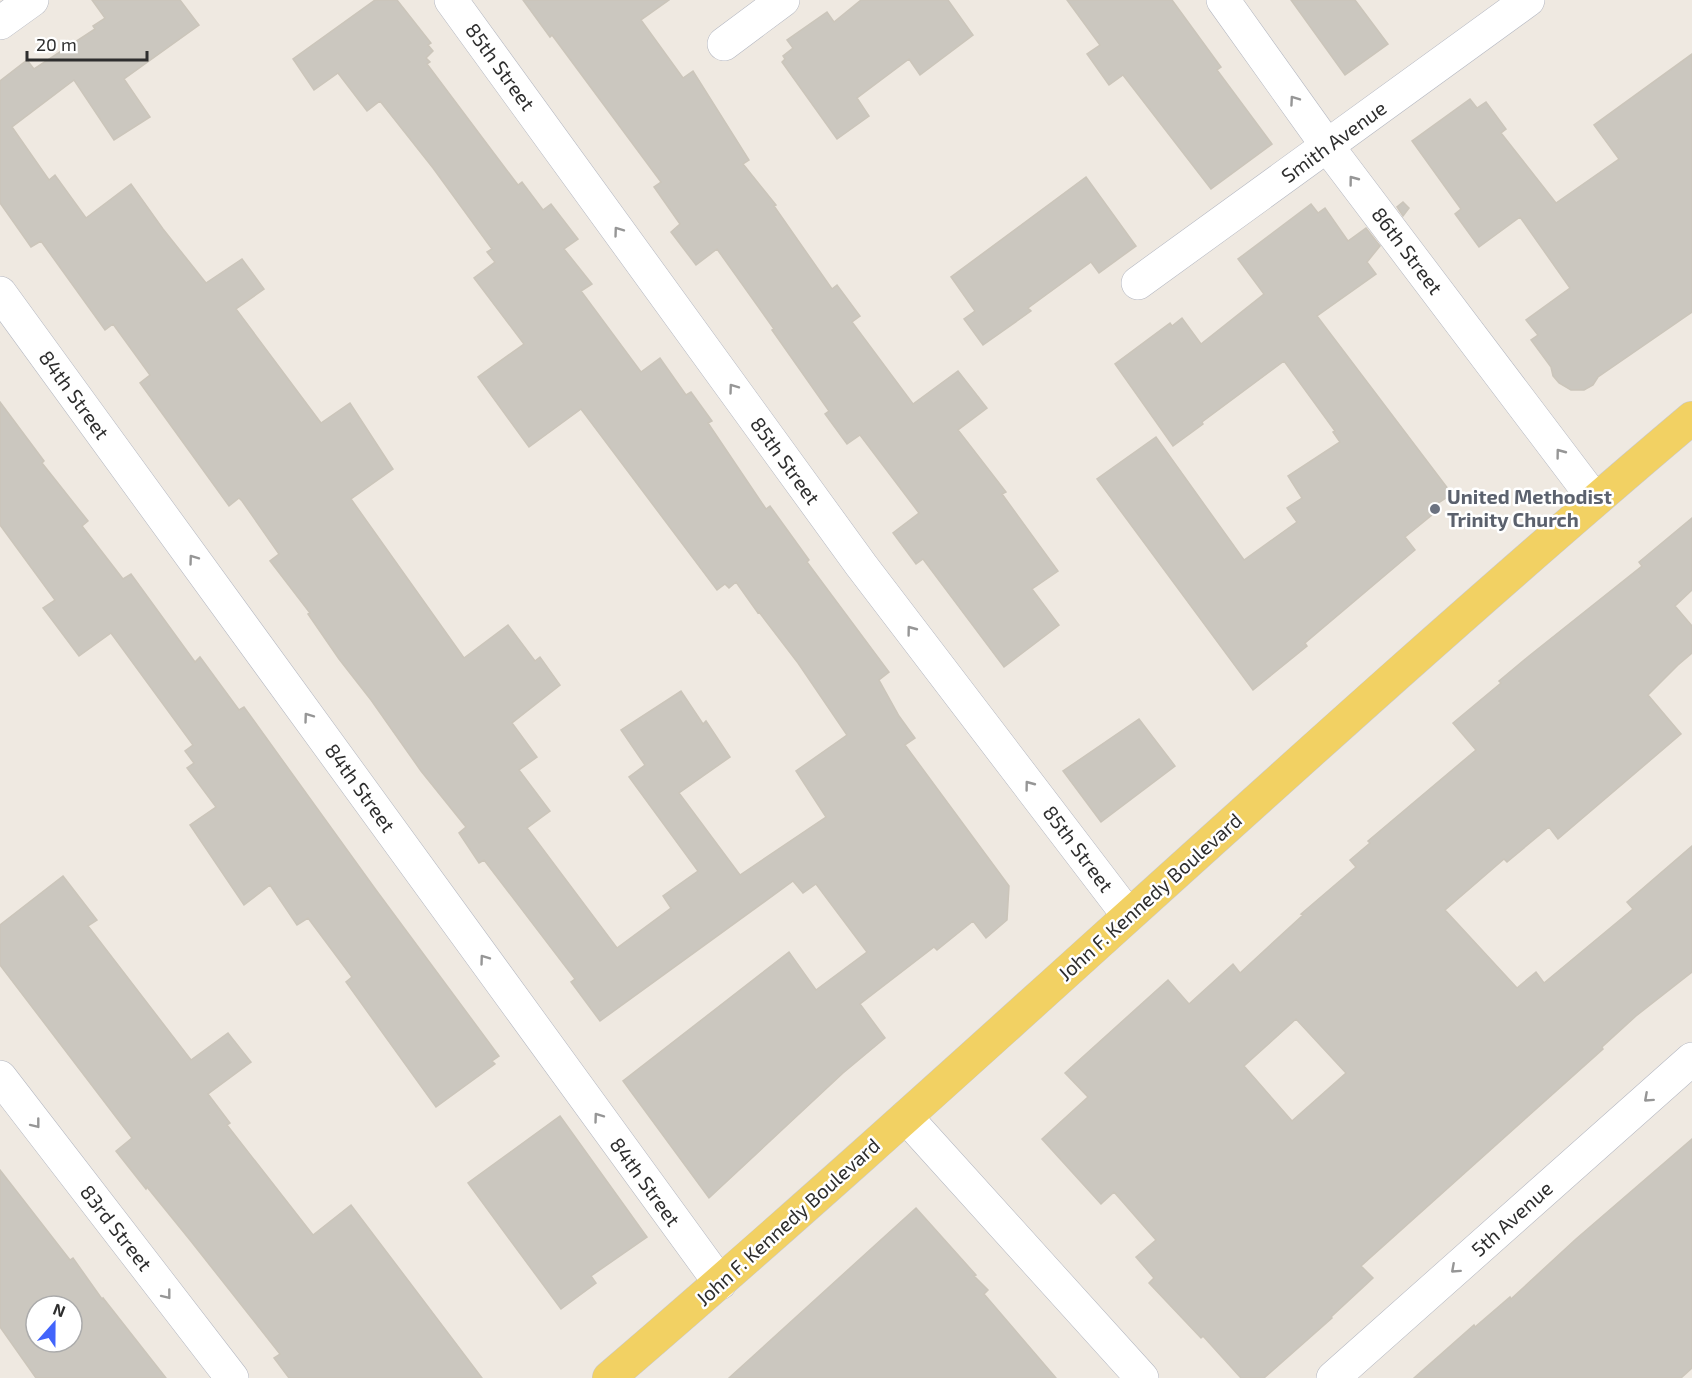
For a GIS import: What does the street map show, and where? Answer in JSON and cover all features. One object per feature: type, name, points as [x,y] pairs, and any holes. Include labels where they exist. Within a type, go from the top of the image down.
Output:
[{"type":"main road","name":"John F. Kennedy Boulevard","points":[[609,1378],[720,1283],[1128,915],[1595,500],[1692,418]]},
{"type":"street","points":[[0,23],[32,0]]},
{"type":"street","name":"85th Street","points":[[451,0],[861,566],[1128,915]]},
{"type":"street","points":[[724,44],[783,0]]},
{"type":"street","name":"86th Street","points":[[1223,0],[1328,147],[1595,500]]},
{"type":"street","name":"Smith Avenue","points":[[1138,283],[1528,0]]},
{"type":"street","name":"84th Street","points":[[0,293],[720,1283]]},
{"type":"street","name":"5th Avenue","points":[[1333,1378],[1692,1059]]},
{"type":"street","name":"83rd Street","points":[[0,1077],[232,1378]]},
{"type":"street","points":[[906,1117],[1142,1378]]},
{"type":"building","points":[[92,0],[180,0],[199,25],[124,79],[150,117],[114,140],[74,80],[12,127],[49,180],[55,175],[86,218],[131,184],[206,283],[242,259],[264,289],[236,309],[321,423],[350,403],[393,469],[351,499],[464,658],[508,625],[535,661],[540,657],[560,685],[512,723],[537,757],[519,770],[550,811],[527,828],[617,948],[671,908],[663,896],[698,871],[629,777],[645,765],[621,730],[681,691],[703,724],[706,721],[730,757],[679,793],[740,875],[826,817],[796,771],[847,735],[798,663],[736,582],[729,588],[725,584],[717,590],[581,409],[529,447],[478,377],[524,344],[474,278],[495,262],[487,252],[492,249],[433,168],[380,101],[367,111],[338,73],[314,90],[293,59],[375,0],[397,0],[431,43],[428,45],[433,51],[426,58],[430,62],[427,64],[518,185],[522,182],[543,210],[551,204],[578,239],[564,249],[592,284],[581,291],[641,372],[660,358],[686,395],[691,392],[712,421],[708,423],[766,509],[770,506],[809,560],[807,562],[889,672],[879,680],[899,716],[915,738],[905,745],[1009,886],[1007,920],[986,938],[973,921],[937,950],[934,947],[860,1004],[885,1038],[843,1073],[709,1198],[623,1081],[789,952],[816,990],[867,952],[816,884],[803,893],[793,881],[600,1021],[571,982],[575,979],[484,860],[479,863],[459,833],[466,827],[421,771],[339,659],[308,614],[310,613],[270,561],[279,554],[242,501],[239,498],[229,506],[140,383],[150,375],[113,324],[105,330],[41,241],[31,247],[0,203],[0,81],[27,60],[34,69],[95,29],[93,26],[105,18]]},
{"type":"building","points":[[523,0],[669,0],[641,20],[683,78],[693,71],[749,160],[743,164],[776,205],[774,206],[832,289],[837,285],[860,316],[852,322],[913,404],[958,371],[987,408],[958,430],[1006,492],[1002,494],[1058,571],[1032,589],[1059,625],[1004,667],[923,559],[916,564],[893,533],[919,513],[860,435],[847,444],[825,414],[829,411],[717,249],[696,265],[671,232],[680,224],[654,187],[661,182],[552,35],[550,37]]},
{"type":"building","points":[[861,0],[948,0],[973,35],[920,75],[909,59],[857,98],[869,116],[837,139],[782,62],[785,59],[783,56],[793,48],[787,40],[827,12],[834,22]]},
{"type":"building","points":[[1067,0],[1172,0],[1221,67],[1217,70],[1272,144],[1211,189],[1123,75],[1109,85],[1087,54],[1100,45]]},
{"type":"building","points":[[1291,0],[1355,0],[1388,44],[1345,75]]},
{"type":"building","points":[[1692,54],[1692,312],[1598,377],[1593,385],[1584,390],[1571,390],[1559,383],[1553,376],[1551,367],[1531,340],[1538,335],[1526,320],[1570,288],[1520,217],[1479,247],[1455,214],[1461,209],[1412,141],[1470,99],[1477,108],[1486,102],[1506,129],[1501,133],[1556,203],[1619,159],[1594,125]]},
{"type":"building","points":[[1086,177],[1136,246],[1099,273],[1091,262],[1028,308],[1031,311],[983,345],[964,319],[975,311],[951,277]]},
{"type":"building","points":[[1403,202],[1409,208],[1403,216],[1397,207]]},
{"type":"building","points":[[1311,204],[1318,213],[1325,208],[1348,241],[1366,228],[1380,246],[1367,262],[1376,274],[1317,316],[1452,494],[1435,505],[1438,510],[1405,537],[1415,550],[1305,643],[1307,646],[1253,690],[1097,479],[1156,437],[1244,560],[1297,522],[1287,508],[1302,498],[1288,476],[1340,442],[1333,432],[1335,431],[1284,361],[1173,446],[1115,364],[1170,323],[1172,326],[1182,318],[1201,344],[1264,294],[1238,259]]},
{"type":"building","points":[[0,402],[44,461],[42,463],[88,521],[82,526],[123,579],[131,574],[195,662],[200,657],[239,710],[244,707],[499,1056],[492,1061],[495,1064],[436,1107],[346,982],[352,977],[308,918],[297,925],[270,885],[244,905],[190,825],[216,807],[187,768],[194,763],[185,751],[193,745],[111,633],[79,656],[43,608],[55,600],[0,525]]},
{"type":"building","points":[[1692,518],[1692,590],[1675,606],[1692,626],[1692,653],[1648,695],[1681,734],[1558,839],[1549,827],[1507,862],[1504,859],[1445,910],[1517,988],[1536,972],[1544,983],[1633,909],[1627,902],[1692,846],[1692,972],[1636,1016],[1602,1047],[1603,1049],[1361,1266],[1373,1278],[1332,1318],[1264,1378],[1241,1378],[1203,1336],[1201,1338],[1149,1283],[1154,1278],[1136,1257],[1156,1240],[1114,1192],[1101,1204],[1042,1139],[1088,1097],[1065,1073],[1168,980],[1189,1004],[1233,964],[1240,973],[1303,915],[1301,914],[1356,867],[1350,860],[1370,843],[1368,841],[1476,750],[1453,723],[1529,656],[1642,566],[1639,562]],"holes":[[[1296,1019],[1346,1073],[1292,1121],[1244,1066]]]},
{"type":"building","points":[[1139,719],[1175,766],[1101,822],[1063,771]]},
{"type":"building","points":[[63,876],[97,920],[88,926],[191,1060],[228,1033],[251,1062],[208,1094],[230,1123],[227,1125],[313,1235],[351,1205],[482,1378],[289,1378],[274,1358],[280,1354],[116,1151],[132,1138],[0,965],[0,925]]},
{"type":"building","points":[[560,1116],[647,1237],[591,1276],[596,1283],[561,1309],[468,1183]]},
{"type":"building","points":[[1692,1139],[1692,1368],[1681,1378],[1414,1378],[1474,1325],[1475,1327],[1510,1297],[1511,1299],[1576,1239]]},
{"type":"building","points":[[0,1170],[70,1260],[73,1258],[102,1299],[166,1378],[36,1378],[0,1327]]},
{"type":"building","points":[[916,1208],[976,1275],[974,1276],[988,1290],[984,1294],[1056,1378],[729,1378]]},
{"type":"place","name":"United Methodist Trinity Church","points":[[1435,509]]}]
